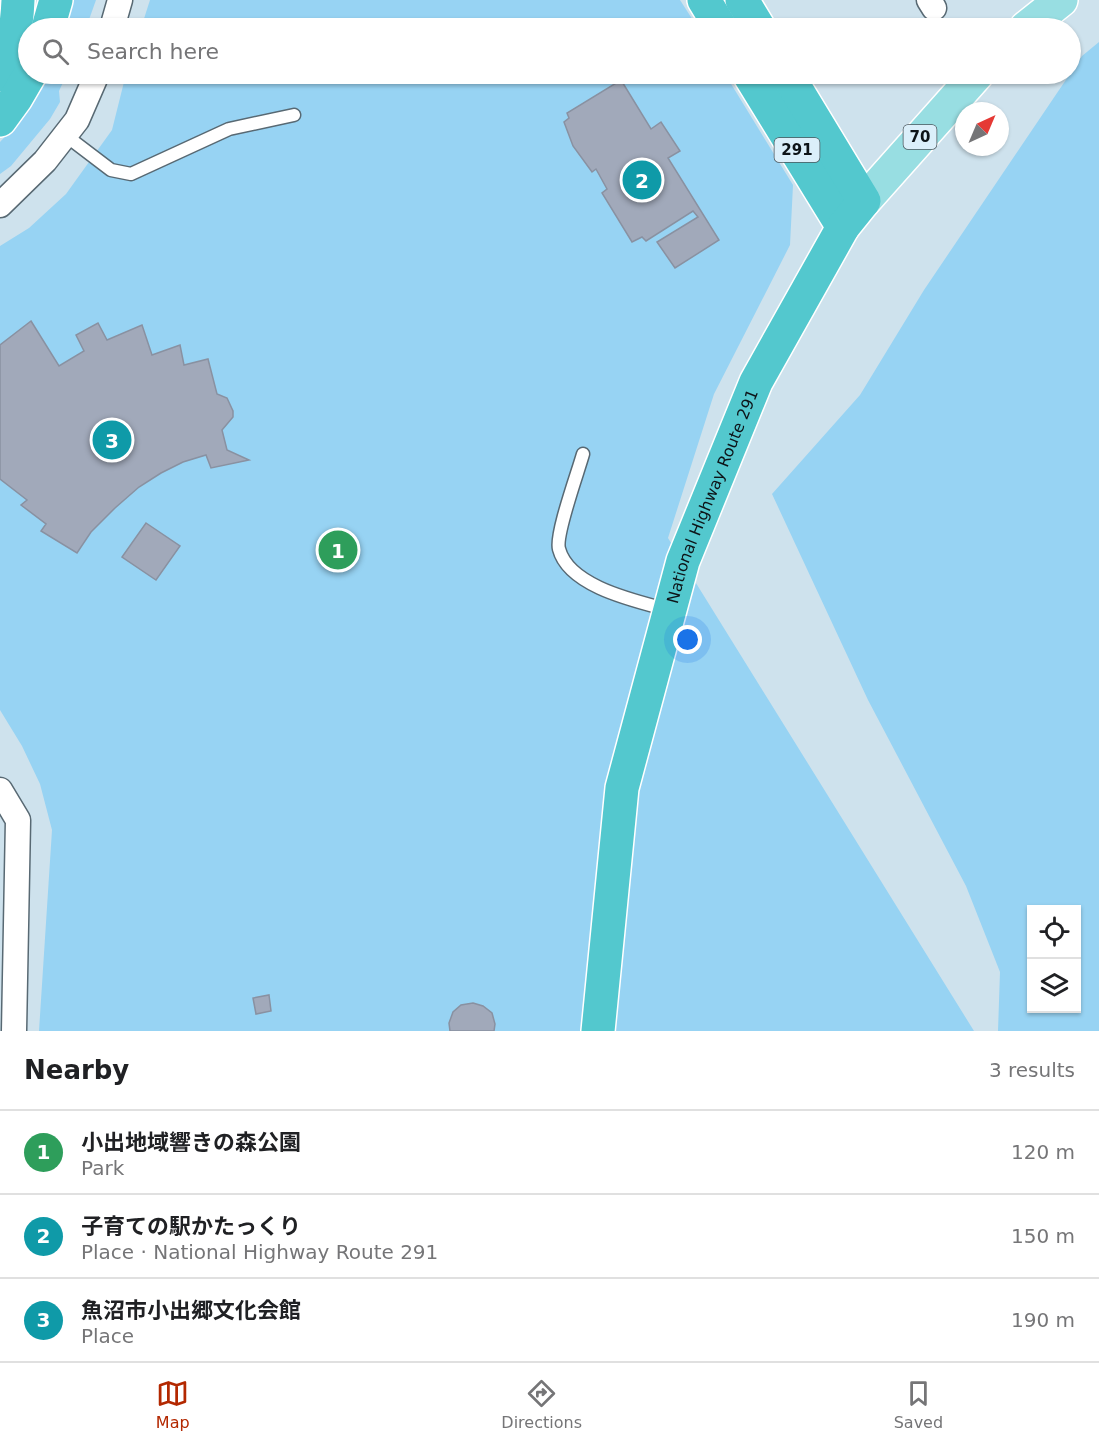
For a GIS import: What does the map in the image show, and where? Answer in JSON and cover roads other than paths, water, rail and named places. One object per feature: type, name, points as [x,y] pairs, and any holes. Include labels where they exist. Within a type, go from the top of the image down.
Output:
[{"type":"highway","points":[[0,75],[13,41],[18,0]]},
{"type":"highway","points":[[51,18],[56,0]]},
{"type":"highway","points":[[704,0],[715,18]]},
{"type":"highway","points":[[742,0],[753,18]]},
{"type":"highway","points":[[0,120],[24,84]]},
{"type":"highway","name":"291","points":[[755,84],[843,227]]},
{"type":"highway","name":"291","points":[[793,84],[864,201]]},
{"type":"highway","name":"National Highway Route 291","points":[[598,1031],[622,788],[683,561],[756,382],[843,227],[864,201]]},
{"type":"main road","points":[[1038,18],[1061,0]]},
{"type":"main road","name":"70","points":[[864,201],[968,84]]},
{"type":"street","points":[[115,18],[120,0]]},
{"type":"street","points":[[0,205],[45,161],[77,120],[93,84]]},
{"type":"street","points":[[0,790],[18,820],[14,1031]]},
{"type":"lane","points":[[65,135],[111,170],[131,174],[229,129],[294,115]]},
{"type":"lane","points":[[583,454],[560,529],[559,549],[570,568],[582,579],[614,594],[670,611]]},
{"type":"place","name":"子育ての駅かたっくり","points":[[642,180]]},
{"type":"place","name":"魚沼市小出郷文化会館","points":[[112,440]]},
{"type":"place","name":"小出地域響きの森公園","points":[[338,550]]}]
